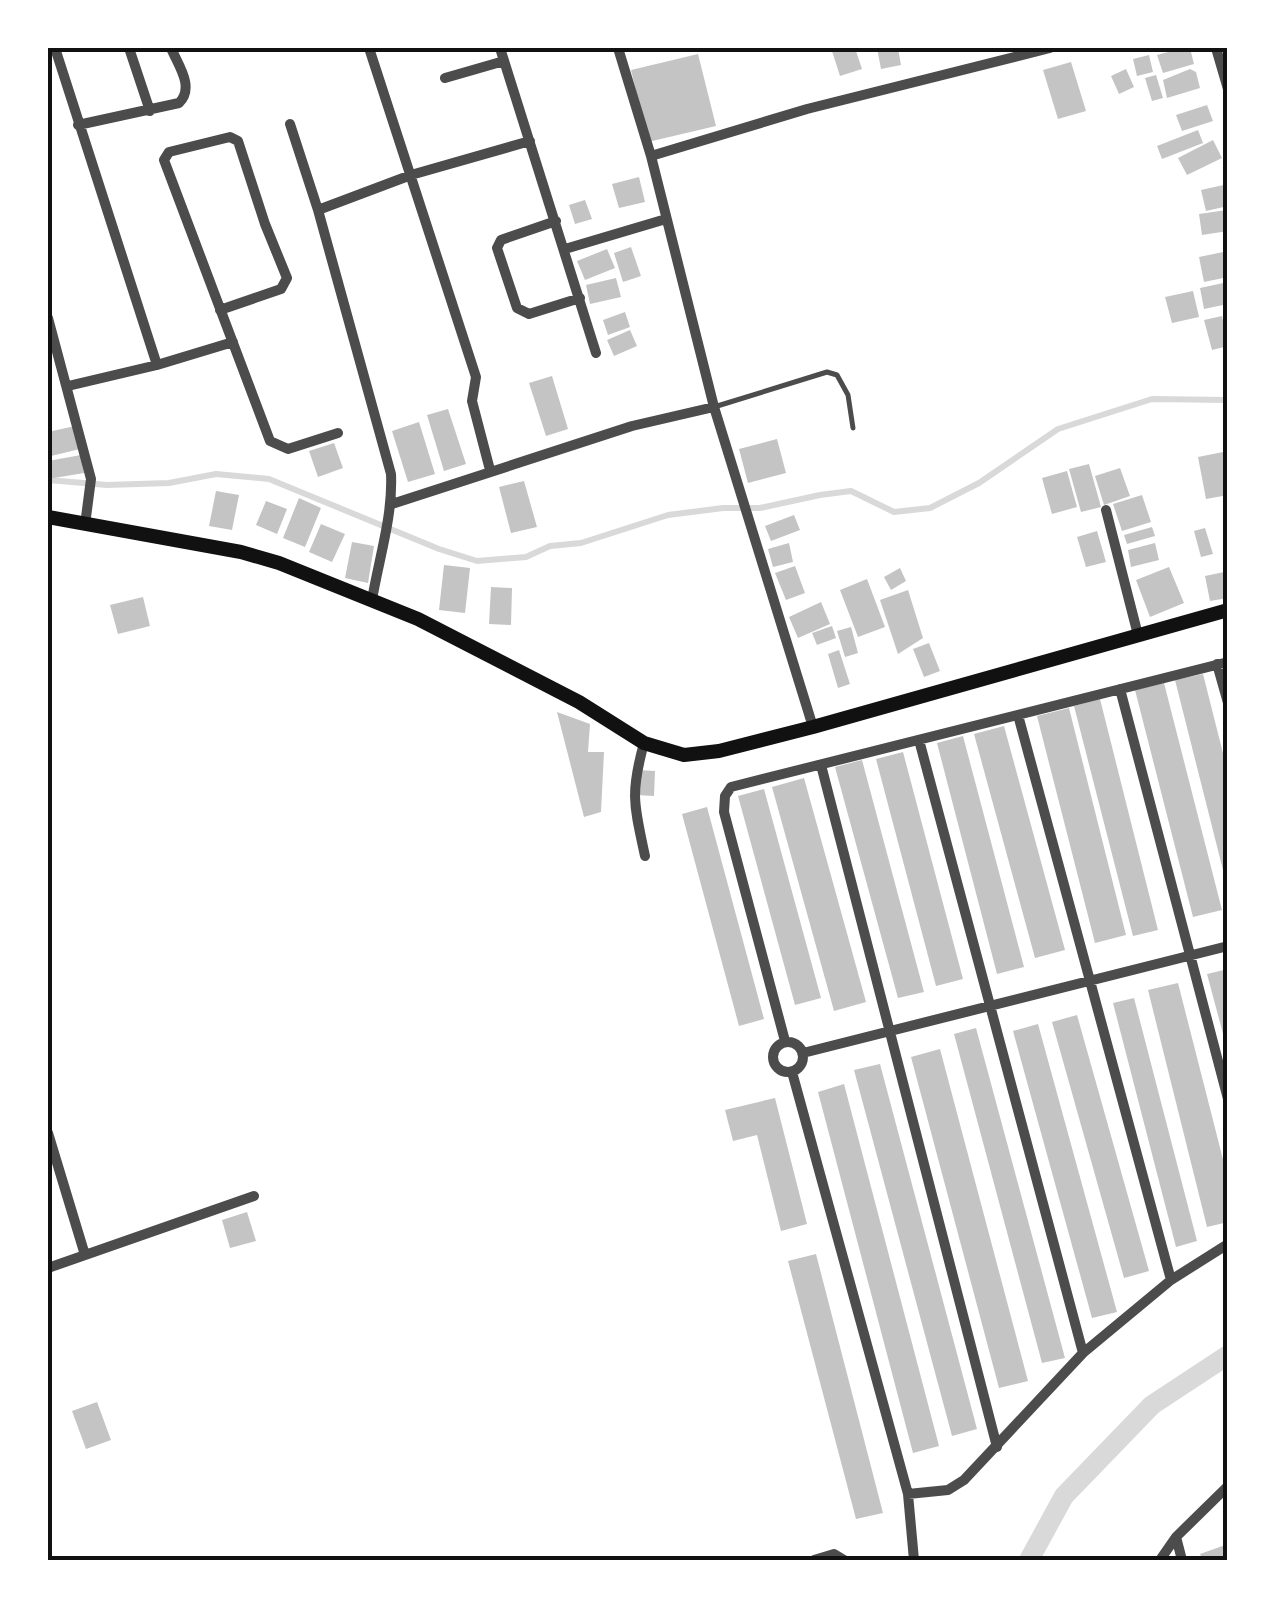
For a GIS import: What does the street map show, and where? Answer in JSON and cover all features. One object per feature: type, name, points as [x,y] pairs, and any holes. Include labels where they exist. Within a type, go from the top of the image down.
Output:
[{"type":"main road","points":[[48,517],[241,552],[279,563],[418,619],[579,702],[644,743],[693,755],[813,727],[1228,610]]},
{"type":"street","points":[[55,48],[157,365]]},
{"type":"street","points":[[129,48],[150,111]]},
{"type":"street","points":[[78,125],[179,103],[187,93],[171,48]]},
{"type":"street","points":[[369,48],[476,376],[472,401],[490,470]]},
{"type":"street","points":[[500,48],[596,353]]},
{"type":"street","points":[[618,48],[651,156],[714,407],[813,727]]},
{"type":"street","points":[[651,156],[807,109],[1050,48]]},
{"type":"street","points":[[1216,48],[1228,89]]},
{"type":"street","points":[[445,78],[504,61]]},
{"type":"street","points":[[290,124],[392,474],[392,504],[372,600]]},
{"type":"street","points":[[220,310],[280,290],[288,278],[265,224],[238,140],[230,137],[169,152],[164,160],[220,310],[270,441],[288,449],[338,433]]},
{"type":"street","points":[[318,210],[412,175],[530,141]]},
{"type":"street","points":[[566,249],[666,218]]},
{"type":"street","points":[[556,221],[501,240],[496,248],[517,308],[523,313],[580,298]]},
{"type":"street","points":[[48,318],[91,479],[85,525]]},
{"type":"street","points":[[68,386],[233,342]]},
{"type":"street","points":[[392,504],[632,426],[714,407]]},
{"type":"street","points":[[1106,510],[1138,635]]},
{"type":"street","points":[[785,1041],[724,804],[727,791],[740,784],[1222,663],[1228,703]]},
{"type":"street","points":[[1120,689],[1228,1099]]},
{"type":"street","points":[[1018,715],[1170,1280]]},
{"type":"street","points":[[919,740],[1083,1353]]},
{"type":"street","points":[[644,743],[633,802],[645,856]]},
{"type":"street","points":[[821,765],[998,1446]]},
{"type":"street","points":[[803,1053],[1228,946]]},
{"type":"street","points":[[785,1041],[794,1042],[803,1053],[802,1064],[792,1072],[780,1070],[773,1060],[775,1048],[785,1041]]},
{"type":"street","points":[[792,1072],[908,1494],[914,1560]]},
{"type":"street","points":[[48,1132],[85,1255]]},
{"type":"street","points":[[48,1268],[254,1196]]},
{"type":"street","points":[[908,1494],[955,1487],[1083,1353],[1170,1280],[1228,1244]]},
{"type":"street","points":[[1160,1560],[1176,1537],[1228,1486]]},
{"type":"street","points":[[1176,1537],[1182,1560]]},
{"type":"street","points":[[814,1560],[834,1554],[844,1560]]},
{"type":"lane","points":[[714,407],[826,372],[837,374],[848,395],[853,428]]},
{"type":"building","points":[[831,48],[855,48],[862,69],[840,76]]},
{"type":"building","points":[[877,48],[898,48],[901,65],[881,69]]},
{"type":"building","points":[[1190,48],[1194,64],[1163,73],[1157,55]]},
{"type":"building","points":[[698,54],[716,126],[648,142],[631,70]]},
{"type":"building","points":[[1149,55],[1153,72],[1137,76],[1133,59]]},
{"type":"building","points":[[1071,62],[1086,111],[1058,119],[1043,70]]},
{"type":"building","points":[[1126,69],[1134,87],[1119,94],[1111,76]]},
{"type":"building","points":[[1190,69],[1196,72],[1200,88],[1167,98],[1163,80]]},
{"type":"building","points":[[1156,75],[1163,98],[1152,101],[1145,78]]},
{"type":"building","points":[[1207,105],[1213,121],[1182,131],[1176,115]]},
{"type":"building","points":[[1198,130],[1203,143],[1162,159],[1157,146]]},
{"type":"building","points":[[1213,140],[1222,158],[1187,175],[1178,158]]},
{"type":"building","points":[[639,177],[645,202],[619,208],[612,184]]},
{"type":"building","points":[[1228,184],[1228,206],[1206,211],[1201,190]]},
{"type":"building","points":[[585,200],[592,219],[575,224],[569,205]]},
{"type":"building","points":[[1227,210],[1228,231],[1202,235],[1199,214]]},
{"type":"building","points":[[631,247],[641,276],[623,282],[614,253]]},
{"type":"building","points":[[607,249],[615,268],[585,280],[577,261]]},
{"type":"building","points":[[1228,251],[1228,277],[1204,282],[1199,257]]},
{"type":"building","points":[[616,278],[621,297],[590,304],[586,285]]},
{"type":"building","points":[[1228,282],[1228,304],[1204,309],[1200,288]]},
{"type":"building","points":[[1193,291],[1199,317],[1172,323],[1165,297]]},
{"type":"building","points":[[625,312],[630,327],[608,335],[603,320]]},
{"type":"building","points":[[1222,316],[1228,346],[1212,350],[1204,320]]},
{"type":"building","points":[[630,330],[637,346],[614,356],[607,340]]},
{"type":"building","points":[[552,376],[568,429],[546,436],[529,383]]},
{"type":"building","points":[[448,409],[466,464],[444,471],[427,415]]},
{"type":"building","points":[[419,422],[435,474],[408,482],[392,431]]},
{"type":"building","points":[[75,426],[80,449],[51,456],[48,432]]},
{"type":"building","points":[[777,439],[786,473],[748,483],[739,449]]},
{"type":"building","points":[[334,443],[343,468],[318,477],[309,451]]},
{"type":"building","points":[[1228,451],[1228,495],[1206,499],[1198,457]]},
{"type":"building","points":[[81,455],[84,473],[48,479],[48,461]]},
{"type":"building","points":[[1089,464],[1101,507],[1081,512],[1069,469]]},
{"type":"building","points":[[1120,468],[1130,496],[1104,505],[1095,476]]},
{"type":"building","points":[[1067,471],[1077,507],[1052,514],[1042,478]]},
{"type":"building","points":[[524,481],[537,527],[511,533],[499,487]]},
{"type":"building","points":[[216,491],[239,495],[232,530],[209,526]]},
{"type":"building","points":[[1142,495],[1151,522],[1122,531],[1113,504]]},
{"type":"building","points":[[299,498],[321,508],[305,547],[283,538]]},
{"type":"building","points":[[266,501],[287,509],[277,534],[256,525]]},
{"type":"building","points":[[794,515],[800,530],[771,541],[765,526]]},
{"type":"building","points":[[321,524],[345,534],[332,562],[309,552]]},
{"type":"building","points":[[1152,527],[1155,536],[1127,544],[1124,535]]},
{"type":"building","points":[[1205,528],[1213,554],[1201,557],[1194,531]]},
{"type":"building","points":[[1097,531],[1106,562],[1086,567],[1077,537]]},
{"type":"building","points":[[352,542],[374,546],[368,583],[345,578]]},
{"type":"building","points":[[789,543],[793,562],[773,567],[768,549]]},
{"type":"building","points":[[1155,543],[1159,560],[1131,567],[1128,550]]},
{"type":"building","points":[[444,565],[470,568],[465,613],[439,610]]},
{"type":"building","points":[[795,566],[805,593],[786,600],[775,573]]},
{"type":"building","points":[[1169,567],[1184,603],[1150,617],[1136,580]]},
{"type":"building","points":[[900,568],[906,581],[891,590],[884,577]]},
{"type":"building","points":[[1224,572],[1228,598],[1210,601],[1205,576]]},
{"type":"building","points":[[867,579],[885,627],[858,637],[840,590]]},
{"type":"building","points":[[491,587],[512,588],[511,625],[489,624]]},
{"type":"building","points":[[908,590],[923,638],[898,654],[880,600]]},
{"type":"building","points":[[143,597],[150,626],[118,634],[110,605]]},
{"type":"building","points":[[821,602],[830,624],[798,638],[789,617]]},
{"type":"building","points":[[832,626],[836,638],[817,645],[812,633]]},
{"type":"building","points":[[851,627],[858,653],[845,657],[837,631]]},
{"type":"building","points":[[929,643],[940,671],[924,677],[913,649]]},
{"type":"building","points":[[839,650],[850,684],[838,688],[828,654]]},
{"type":"building","points":[[1203,674],[1228,773],[1226,882],[1175,680]]},
{"type":"building","points":[[1164,683],[1222,910],[1193,917],[1135,690]]},
{"type":"building","points":[[1100,699],[1158,930],[1133,936],[1074,706]]},
{"type":"building","points":[[1069,708],[1126,935],[1095,943],[1037,716]]},
{"type":"building","points":[[557,712],[590,724],[588,752],[604,752],[601,812],[584,817]]},
{"type":"building","points":[[1004,726],[1065,950],[1035,958],[974,734]]},
{"type":"building","points":[[963,736],[1024,967],[997,974],[937,743]]},
{"type":"building","points":[[903,752],[963,979],[936,986],[876,759]]},
{"type":"building","points":[[862,760],[924,992],[898,998],[835,767]]},
{"type":"building","points":[[638,770],[655,771],[654,796],[636,795]]},
{"type":"building","points":[[804,778],[866,1002],[834,1011],[772,787]]},
{"type":"building","points":[[764,789],[821,998],[795,1005],[738,796]]},
{"type":"building","points":[[707,807],[764,1019],[739,1026],[682,814]]},
{"type":"building","points":[[1228,969],[1228,1045],[1226,1045],[1207,974]]},
{"type":"building","points":[[1178,983],[1228,1179],[1228,1222],[1207,1227],[1148,990]]},
{"type":"building","points":[[1134,998],[1197,1241],[1176,1247],[1113,1003]]},
{"type":"building","points":[[1077,1015],[1149,1271],[1124,1278],[1052,1022]]},
{"type":"building","points":[[1038,1024],[1117,1312],[1092,1318],[1013,1031]]},
{"type":"building","points":[[976,1028],[1065,1358],[1042,1363],[954,1034]]},
{"type":"building","points":[[940,1049],[1028,1381],[999,1388],[911,1057]]},
{"type":"building","points":[[880,1064],[977,1429],[952,1436],[854,1070]]},
{"type":"building","points":[[844,1084],[939,1446],[913,1453],[818,1092]]},
{"type":"building","points":[[775,1098],[807,1224],[781,1231],[757,1135],[733,1141],[725,1110]]},
{"type":"building","points":[[247,1212],[256,1241],[230,1248],[222,1220]]},
{"type":"building","points":[[816,1254],[883,1513],[856,1519],[788,1261]]},
{"type":"building","points":[[97,1402],[111,1440],[86,1449],[72,1411]]},
{"type":"building","points":[[1228,1544],[1228,1560],[1203,1560],[1200,1554]]},
{"type":"waterway","points":[[48,480],[107,485],[169,483],[216,474],[269,479],[477,561],[526,557],[550,546],[581,543],[668,515],[760,508],[851,491],[894,512],[930,508],[979,483],[1058,429],[1152,399],[1228,400]]},
{"type":"waterway","points":[[1029,1560],[1064,1496],[1152,1405],[1228,1355]]}]
